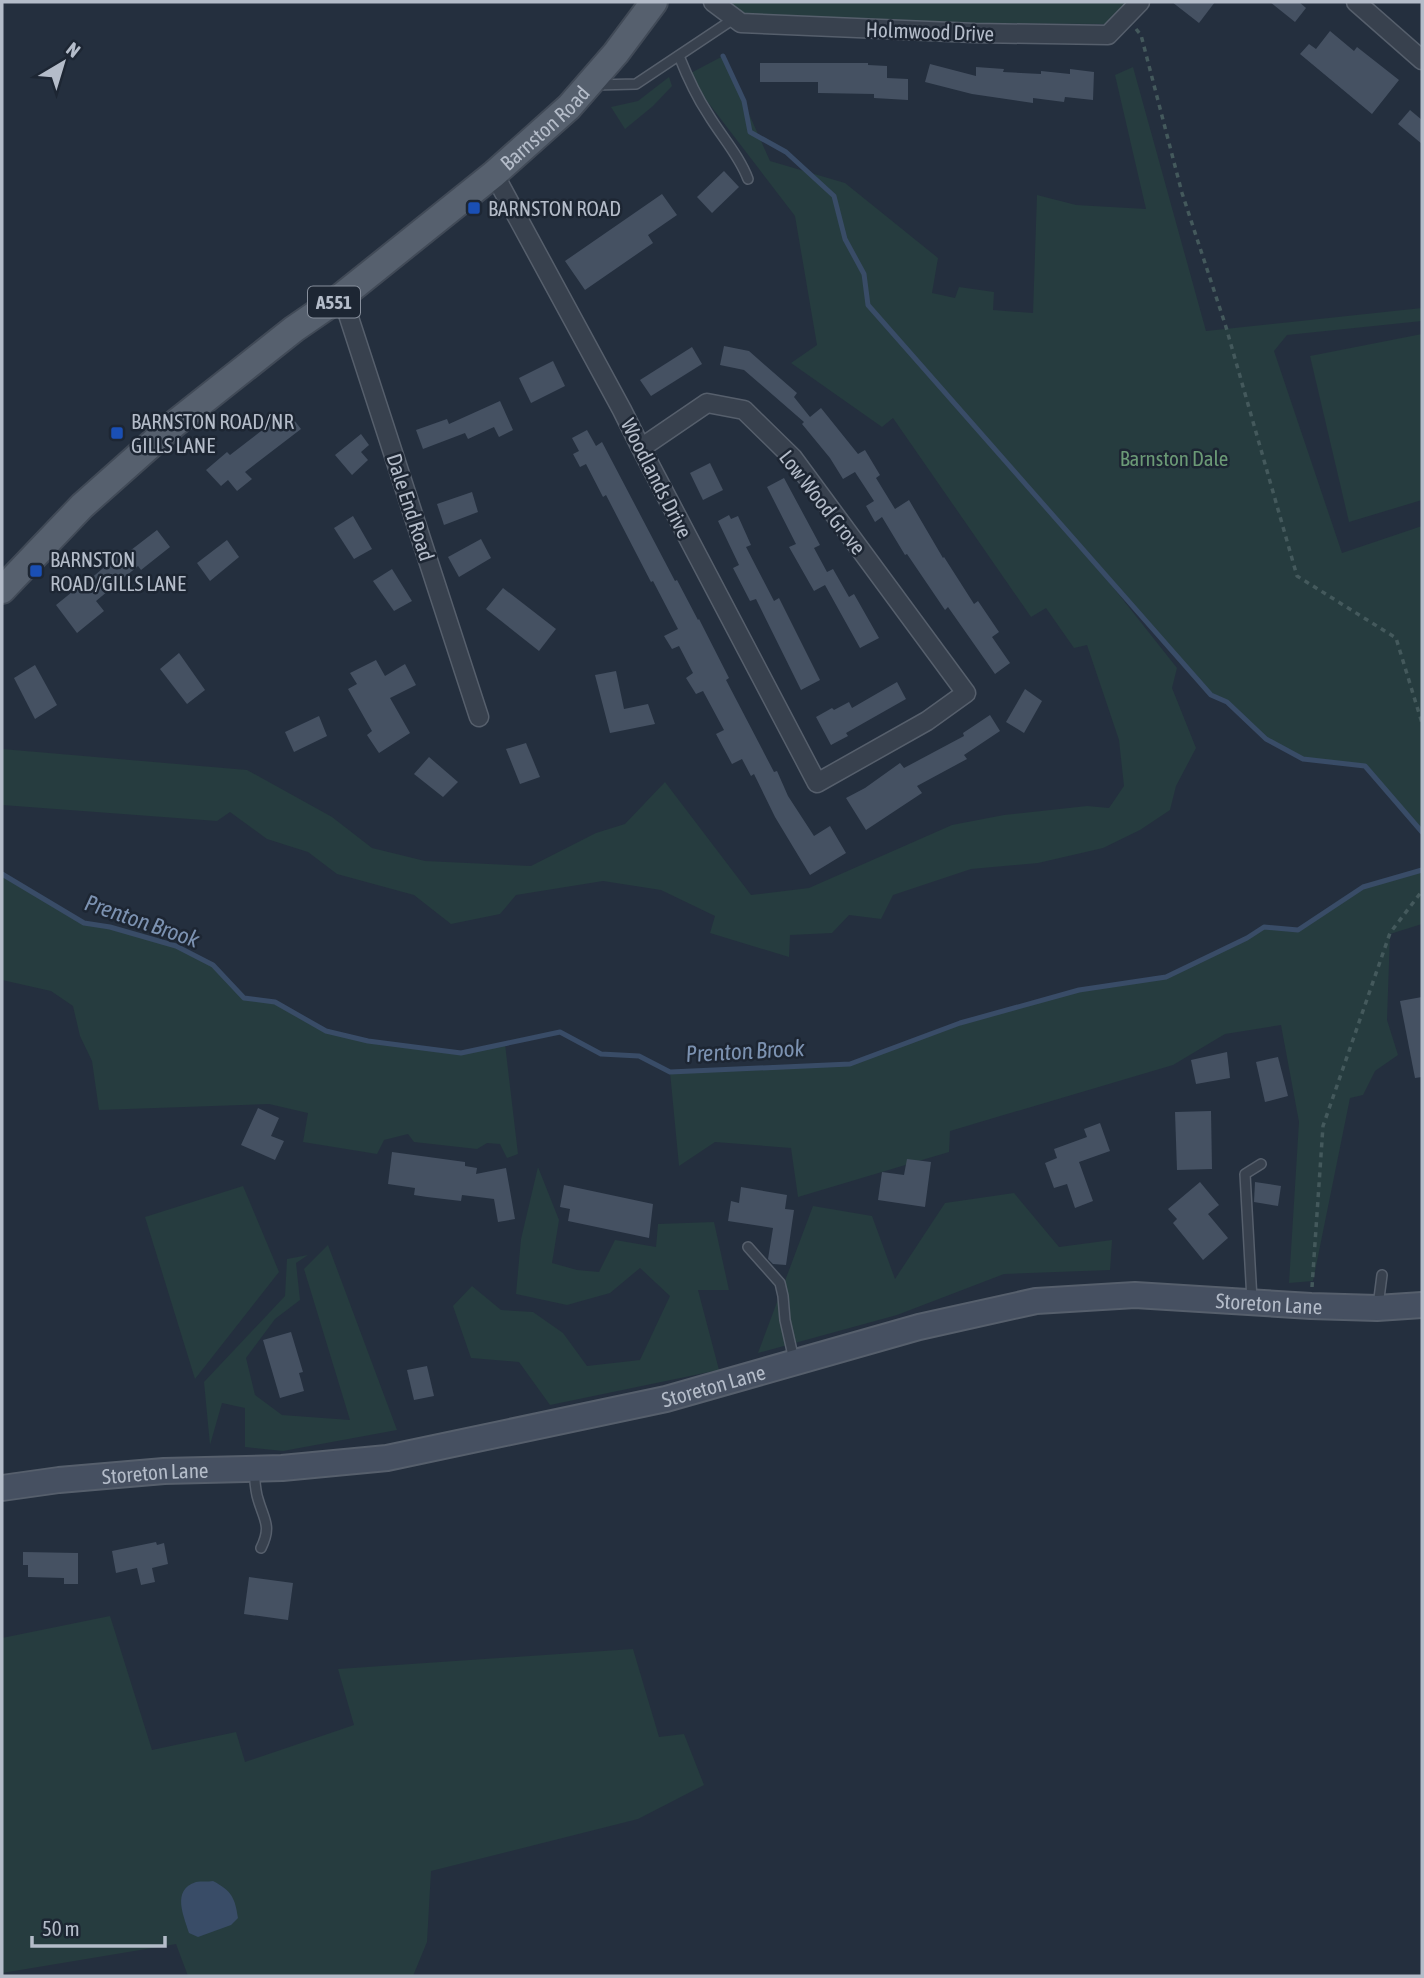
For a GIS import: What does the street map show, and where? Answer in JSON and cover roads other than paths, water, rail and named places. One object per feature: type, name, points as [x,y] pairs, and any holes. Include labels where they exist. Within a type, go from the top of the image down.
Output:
[{"type":"main road","name":"Barnston Road","points":[[2,590],[82,506],[173,425],[294,328],[342,296],[494,174],[569,107],[616,53],[654,2]]},
{"type":"street","name":"Holmwood Drive","points":[[713,2],[741,23],[975,33],[1108,35],[1140,2]]},
{"type":"street","points":[[1356,2],[1422,60]]},
{"type":"street","name":"Woodlands Drive","points":[[494,174],[622,410],[817,783]]},
{"type":"street","name":"Dale End Road","points":[[342,296],[480,717]]},
{"type":"street","name":"Low Wood Grove","points":[[641,448],[707,403],[744,410],[793,458],[966,694],[927,721],[817,783]]},
{"type":"street","name":"Storeton Lane","points":[[2,1488],[164,1471],[282,1468],[387,1458],[666,1399],[919,1327],[1035,1301],[1135,1295],[1311,1306],[1422,1306]]},
{"type":"lane","points":[[588,86],[636,84],[734,18]]},
{"type":"lane","points":[[678,56],[694,90],[713,123],[743,165],[748,179]]},
{"type":"lane","points":[[1252,1302],[1245,1174],[1261,1164]]},
{"type":"lane","points":[[748,1247],[780,1283],[794,1362]]},
{"type":"lane","points":[[1377,1308],[1382,1275]]},
{"type":"lane","points":[[254,1469],[256,1491],[267,1529],[261,1548]]},
{"type":"water","points":[[213,1881],[232,1896],[238,1918],[231,1925],[198,1937],[189,1933],[182,1912],[181,1897],[188,1886],[196,1882]]},
{"type":"waterway","points":[[723,56],[744,101],[750,132],[786,152],[834,196],[845,239],[864,274],[868,305],[1211,695],[1227,702],[1266,739],[1303,759],[1365,766],[1422,832]]},
{"type":"waterway","name":"Prenton Brook","points":[[2,874],[84,923],[110,927],[176,946],[213,965],[244,998],[275,1002],[326,1031],[368,1041],[461,1053],[560,1032],[601,1054],[639,1056],[670,1072],[850,1064],[960,1023],[1079,990],[1166,977],[1264,927],[1298,930],[1363,887],[1422,870]]},
{"type":"place","name":"BARNSTON ROAD","points":[[474,208]]},
{"type":"place","name":"BARNSTON ROAD/NR GILLS LANE","points":[[117,433]]},
{"type":"place","name":"BARNSTON ROAD/GILLS LANE","points":[[36,571]]},
{"type":"park label","name":"Barnston Dale","points":[[1174,458]]}]
